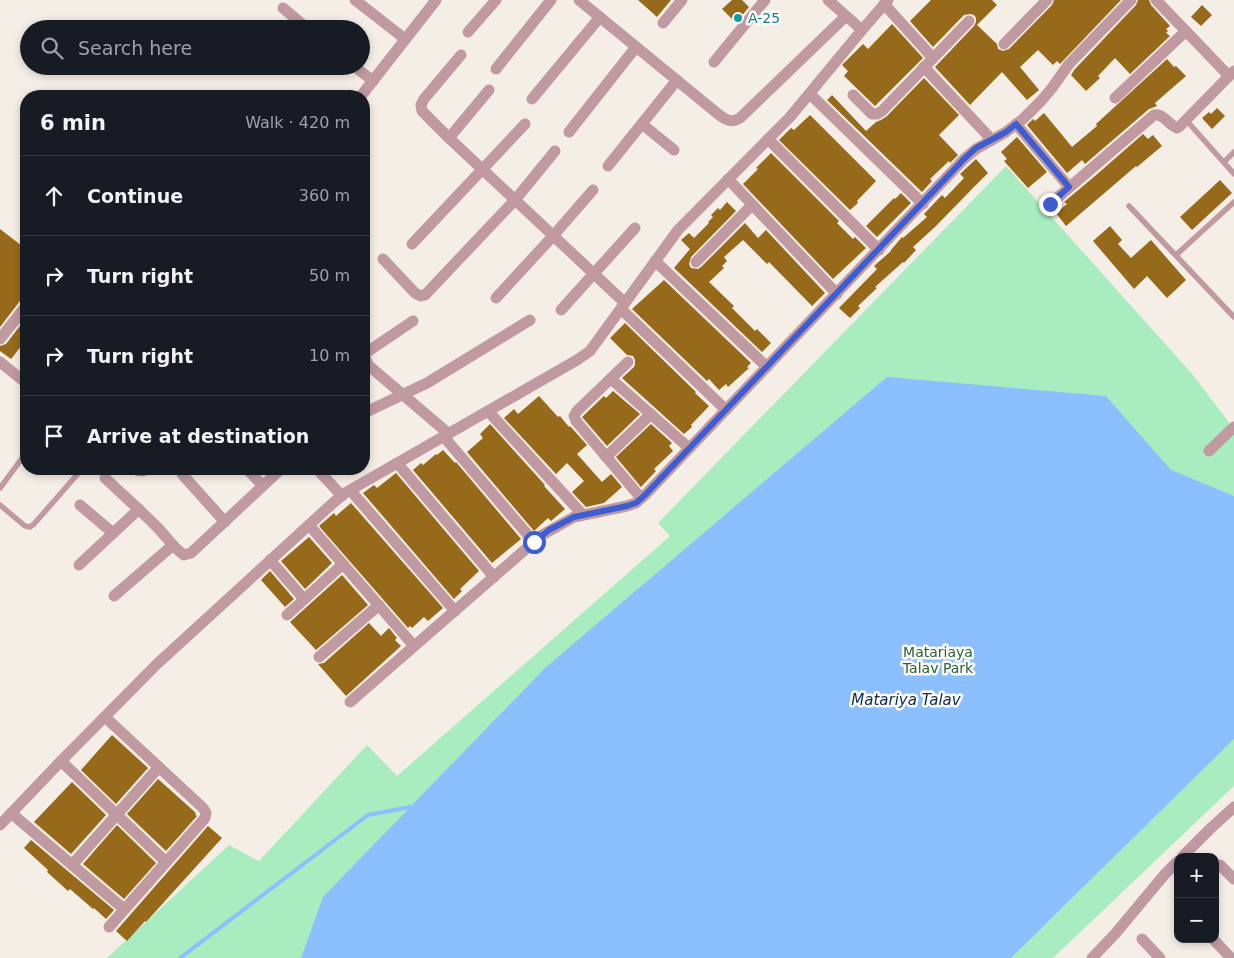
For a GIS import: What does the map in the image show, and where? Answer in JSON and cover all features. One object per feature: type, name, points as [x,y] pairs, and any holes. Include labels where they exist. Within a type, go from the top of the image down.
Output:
[{"type":"street","points":[[354,0],[405,39]]},
{"type":"street","points":[[468,32],[496,0]]},
{"type":"street","points":[[496,69],[551,0]]},
{"type":"street","points":[[579,0],[729,121],[737,120],[846,16]]},
{"type":"street","points":[[662,23],[682,0]]},
{"type":"street","points":[[714,62],[765,0]]},
{"type":"street","points":[[828,0],[862,30]]},
{"type":"street","points":[[350,702],[549,530],[574,517],[636,503],[964,159],[976,148],[1016,124],[1041,101],[1069,64],[1131,0]]},
{"type":"street","points":[[1050,204],[1154,115],[1162,115],[1177,128],[1232,73],[1186,31],[1156,0]]},
{"type":"street","points":[[366,90],[433,1]]},
{"type":"street","points":[[0,825],[157,664],[346,493],[590,352],[678,230],[790,117],[886,2],[933,58]]},
{"type":"street","points":[[1004,44],[1041,2]]},
{"type":"street","points":[[283,8],[297,20]]},
{"type":"street","points":[[532,98],[600,17]]},
{"type":"street","points":[[853,95],[872,114],[882,111],[969,21]]},
{"type":"street","points":[[1115,98],[1186,31]]},
{"type":"street","points":[[569,132],[636,47]]},
{"type":"street","points":[[460,55],[424,99],[421,105],[422,111],[594,274],[726,410]]},
{"type":"street","points":[[924,67],[992,140]]},
{"type":"street","points":[[365,75],[373,81]]},
{"type":"street","points":[[608,166],[677,80]]},
{"type":"street","points":[[449,138],[490,90]]},
{"type":"street","points":[[810,94],[922,204]]},
{"type":"street","points":[[412,244],[525,124]]},
{"type":"street","points":[[642,124],[674,150]]},
{"type":"street","points":[[1016,124],[1069,187]]},
{"type":"street","points":[[768,139],[879,250]]},
{"type":"street","points":[[383,259],[415,293],[421,296],[425,295],[515,200],[555,150]]},
{"type":"street","points":[[728,179],[837,294]]},
{"type":"street","points":[[496,298],[593,190]]},
{"type":"street","points":[[696,262],[752,205]]},
{"type":"street","points":[[561,310],[635,228]]},
{"type":"street","points":[[655,261],[767,367]]},
{"type":"street","points":[[0,339],[20,314]]},
{"type":"street","points":[[370,410],[428,383],[530,320]]},
{"type":"street","points":[[370,350],[413,321]]},
{"type":"street","points":[[0,362],[20,378]]},
{"type":"street","points":[[628,362],[576,411],[574,416],[576,421],[641,498]]},
{"type":"street","points":[[370,367],[447,435],[534,542]]},
{"type":"street","points":[[611,379],[689,448]]},
{"type":"street","points":[[488,411],[583,515]]},
{"type":"street","points":[[606,457],[651,414]]},
{"type":"street","points":[[1208,451],[1234,427]]},
{"type":"street","points":[[398,464],[494,577]]},
{"type":"street","points":[[183,475],[225,522]]},
{"type":"street","points":[[252,475],[263,486]]},
{"type":"street","points":[[105,478],[139,509],[184,556],[191,553],[275,475]]},
{"type":"street","points":[[324,475],[346,493],[455,610]]},
{"type":"street","points":[[80,506],[114,533]]},
{"type":"street","points":[[78,565],[139,509]]},
{"type":"street","points":[[309,525],[414,646]]},
{"type":"street","points":[[114,596],[173,545]]},
{"type":"street","points":[[270,560],[304,599]]},
{"type":"street","points":[[286,615],[343,564]]},
{"type":"street","points":[[319,657],[379,605]]},
{"type":"street","points":[[105,716],[203,808],[206,813],[205,818],[109,927]]},
{"type":"street","points":[[61,761],[166,861]]},
{"type":"street","points":[[72,865],[159,767]]},
{"type":"street","points":[[1186,853],[1234,806]]},
{"type":"street","points":[[11,813],[124,909]]},
{"type":"street","points":[[1092,958],[1174,865]]},
{"type":"street","points":[[1220,865],[1234,879]]},
{"type":"street","points":[[1142,939],[1160,958]]},
{"type":"street","points":[[1217,943],[1231,958]]},
{"type":"lane","points":[[1186,120],[1234,174]]},
{"type":"lane","points":[[1224,162],[1234,152]]},
{"type":"lane","points":[[1176,255],[1234,202]]},
{"type":"lane","points":[[1129,206],[1234,317]]},
{"type":"lane","points":[[0,488],[20,461]]},
{"type":"lane","points":[[0,505],[25,526],[30,526],[34,524],[77,475]]},
{"type":"green space","name":"Matariya Talav","points":[[1006,166],[1193,375],[1234,429],[1234,786],[1053,958],[107,958],[229,845],[259,861],[367,745],[397,776],[670,536],[658,523]]},
{"type":"water","name":"Matariya Talav","points":[[887,377],[1106,396],[1171,470],[1234,496],[1234,739],[1011,958],[301,958],[323,897],[545,668]]},
{"type":"building","points":[[638,0],[671,0],[657,17]]},
{"type":"building","name":"A-25","points":[[732,0],[742,0],[749,7],[736,23],[722,9]]},
{"type":"building","points":[[931,0],[992,0],[997,5],[977,25],[997,44],[998,49],[1003,51],[1009,49],[1052,5],[1054,0],[1121,0],[1060,64],[1057,61],[1053,65],[1038,50],[1020,67],[1039,90],[1027,100],[1002,72],[970,105],[935,67],[974,26],[976,18],[970,14],[964,15],[933,47],[910,21]]},
{"type":"building","points":[[1138,0],[1149,0],[1151,5],[1170,26],[1166,29],[1168,31],[1166,33],[1170,36],[1130,74],[1115,58],[1098,76],[1100,78],[1086,91],[1071,75],[1136,5]]},
{"type":"building","points":[[1202,5],[1212,15],[1201,26],[1191,17]]},
{"type":"building","points":[[892,24],[923,58],[875,106],[844,76],[848,71],[842,65],[863,44],[868,49]]},
{"type":"building","points":[[1167,59],[1186,76],[1155,103],[1157,106],[1149,109],[1085,164],[1082,160],[1067,173],[1027,125],[1044,113],[1072,147],[1097,126],[1096,124]]},
{"type":"building","points":[[924,78],[959,115],[939,135],[958,155],[930,179],[932,181],[922,192],[827,100],[832,95],[866,131],[876,122],[887,116]]},
{"type":"building","points":[[1217,108],[1225,116],[1212,129],[1202,118],[1209,112],[1211,114]]},
{"type":"building","points":[[810,115],[876,181],[850,210],[779,140],[791,128],[794,130]]},
{"type":"building","points":[[1143,134],[1148,139],[1153,135],[1162,146],[1066,226],[1056,213],[1067,204],[1064,202]]},
{"type":"building","points":[[1017,137],[1047,172],[1028,188],[1004,161],[1007,159],[1001,152]]},
{"type":"building","points":[[771,153],[839,221],[837,223],[853,239],[855,237],[866,248],[833,279],[743,184]]},
{"type":"building","points":[[976,159],[988,173],[913,247],[916,250],[904,263],[875,287],[877,288],[858,306],[860,308],[850,318],[839,308],[877,269],[874,266],[891,251],[902,237],[927,217],[924,214],[942,195],[945,198],[964,178],[960,174]]},
{"type":"building","points":[[1220,180],[1232,193],[1192,230],[1180,217]]},
{"type":"building","points":[[901,193],[911,203],[877,237],[866,226]]},
{"type":"building","points":[[727,202],[736,211],[691,257],[689,264],[691,268],[698,269],[701,267],[745,223],[758,238],[766,230],[825,293],[812,306],[769,262],[767,264],[743,240],[724,257],[727,261],[722,266],[724,268],[709,282],[734,306],[732,308],[755,331],[757,329],[771,343],[762,352],[674,268],[690,249],[681,240],[689,233],[694,238],[709,223],[713,217],[711,215],[718,208],[720,210]]},
{"type":"building","points":[[1110,226],[1122,240],[1118,244],[1131,258],[1151,240],[1186,280],[1167,298],[1147,276],[1134,289],[1093,241]]},
{"type":"building","points":[[0,229],[20,244],[20,301],[0,327]]},
{"type":"building","points":[[664,280],[751,363],[747,367],[749,368],[728,387],[726,384],[719,390],[709,379],[707,381],[632,309]]},
{"type":"building","points":[[625,323],[709,406],[684,434],[622,378],[634,367],[635,360],[633,356],[627,355],[610,338]]},
{"type":"building","points":[[20,326],[20,348],[11,359],[0,351],[0,346],[6,344]]},
{"type":"building","points":[[613,391],[640,414],[607,446],[582,417],[604,396],[606,398]]},
{"type":"building","points":[[539,396],[587,445],[577,454],[602,482],[611,474],[622,487],[604,503],[586,507],[572,492],[584,481],[567,463],[556,474],[504,418],[514,409],[518,414]]},
{"type":"building","points":[[490,424],[565,509],[551,521],[548,518],[534,531],[467,452],[483,438],[480,434]]},
{"type":"building","points":[[651,424],[672,443],[669,446],[673,451],[654,469],[656,471],[641,487],[616,457]]},
{"type":"building","points":[[443,450],[456,462],[521,539],[492,563],[413,470]]},
{"type":"building","points":[[396,473],[479,571],[460,589],[462,591],[454,599],[363,493],[374,485],[377,488]]},
{"type":"building","points":[[351,503],[443,608],[428,621],[424,617],[412,628],[410,626],[408,628],[319,526],[334,513],[336,516]]},
{"type":"building","points":[[309,537],[332,563],[305,589],[281,561]]},
{"type":"building","points":[[270,571],[294,599],[285,607],[261,580]]},
{"type":"building","points":[[342,575],[368,605],[316,650],[290,622]]},
{"type":"building","points":[[369,623],[381,636],[389,628],[397,638],[395,640],[401,646],[346,696],[318,664],[324,663]]},
{"type":"building","points":[[112,735],[148,768],[116,804],[81,770]]},
{"type":"building","points":[[158,779],[197,816],[166,851],[127,814]]},
{"type":"building","points":[[72,782],[106,815],[71,854],[34,822]]},
{"type":"building","points":[[117,825],[156,863],[124,899],[83,864]]},
{"type":"building","points":[[208,826],[222,838],[127,941],[116,931]]},
{"type":"building","points":[[31,840],[114,910],[106,919],[70,889],[68,891],[24,848]]},
{"type":"waterway","points":[[180,958],[368,815],[410,807]]},
{"type":"place","name":"A-25","points":[[738,18]]},
{"type":"route","points":[[534,542],[549,530],[574,517],[627,506],[636,503],[645,495],[976,148],[1006,132],[1016,124],[1069,187],[1050,204]]},
{"type":"park label","name":"Matariaya Talav Park","points":[[938,660]]}]
